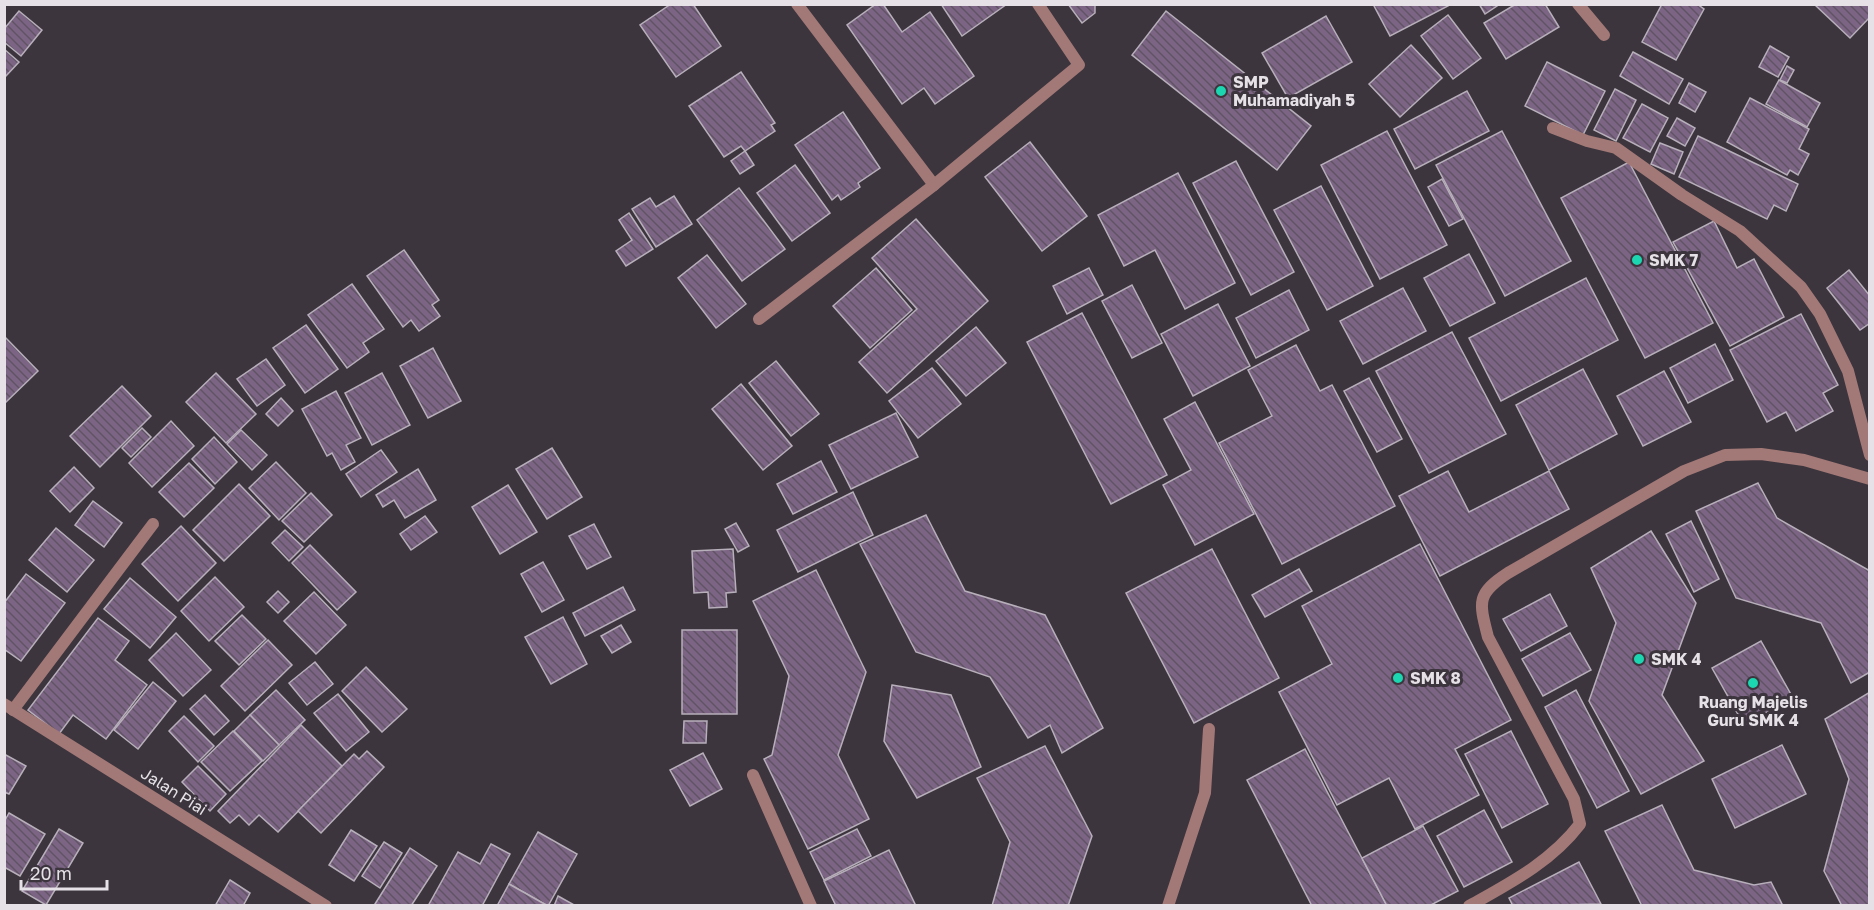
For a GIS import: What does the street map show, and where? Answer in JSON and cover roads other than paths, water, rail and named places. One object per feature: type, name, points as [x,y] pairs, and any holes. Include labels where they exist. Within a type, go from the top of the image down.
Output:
[{"type":"street","points":[[797,4],[934,185]]},
{"type":"street","points":[[759,319],[934,185],[1079,65],[1038,4]]},
{"type":"street","points":[[1578,4],[1604,35]]},
{"type":"street","points":[[1553,128],[1587,141],[1616,148],[1682,195],[1740,231],[1802,287],[1821,314],[1848,371],[1869,455]]},
{"type":"street","points":[[1469,906],[1530,872],[1566,843],[1580,824],[1575,799],[1488,637],[1482,612],[1483,594],[1508,573],[1684,471],[1725,455],[1761,454],[1804,460],[1869,479]]},
{"type":"street","points":[[9,707],[153,524]]},
{"type":"street","name":"Jalan Piai","points":[[9,707],[326,906]]},
{"type":"street","points":[[1168,906],[1205,793],[1209,729]]},
{"type":"street","points":[[753,775],[811,906]]},
{"type":"place","name":"SMP Muhamadiyah 5","points":[[1221,91]]},
{"type":"place","name":"SMK 7","points":[[1637,260]]},
{"type":"place","name":"SMK 4","points":[[1639,659]]},
{"type":"place","name":"SMK 8","points":[[1398,678]]},
{"type":"place","name":"Ruang Majelis Guru SMK 4","points":[[1753,683]]}]
